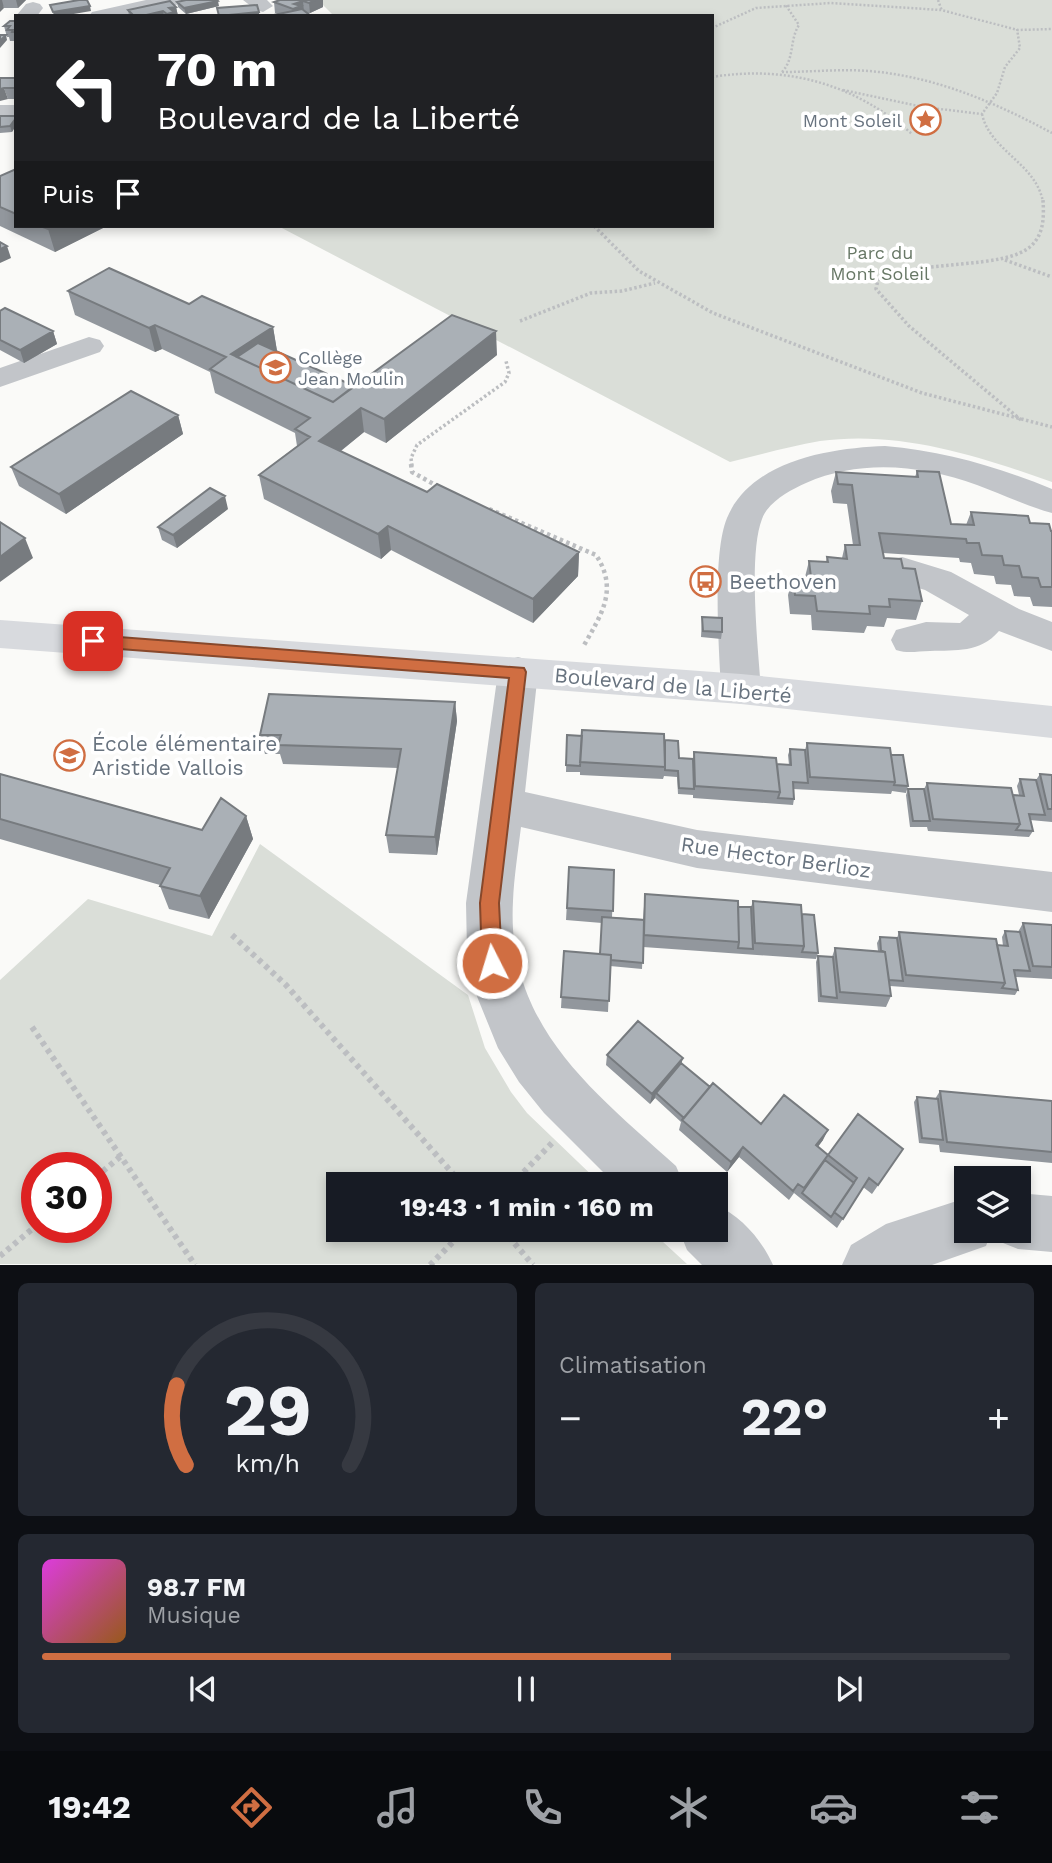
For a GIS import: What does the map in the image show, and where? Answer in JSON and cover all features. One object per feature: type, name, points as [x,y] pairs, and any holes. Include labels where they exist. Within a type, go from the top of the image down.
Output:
[{"type":"main road","name":"Boulevard de la Liberté","points":[[0,635],[741,690],[1052,722]]},
{"type":"street","points":[[108,14],[173,0]]},
{"type":"street","points":[[0,378],[89,346]]},
{"type":"street","points":[[741,690],[739,534],[745,515],[777,483],[834,459],[885,455],[909,457],[953,467],[1049,511]]},
{"type":"street","points":[[902,570],[938,581],[993,612],[1052,637]]},
{"type":"street","points":[[911,639],[930,634],[953,637],[972,634],[993,612]]},
{"type":"street","points":[[518,672],[489,903],[489,941],[497,982],[511,1022],[536,1064],[581,1115],[643,1172]]},
{"type":"street","name":"Rue Hector Berlioz","points":[[503,805],[697,849],[1052,892]]},
{"type":"street","points":[[1031,1223],[1052,1224]]},
{"type":"street","points":[[871,1265],[906,1244],[954,1230]]},
{"type":"street","points":[[720,1242],[744,1265]]},
{"type":"path","points":[[937,0],[942,11]]},
{"type":"path","points":[[758,1],[765,6]]},
{"type":"path","points":[[714,27],[745,11],[765,6],[850,3],[942,11],[976,17],[1017,29],[1052,29]]},
{"type":"path","points":[[782,72],[791,62],[792,36],[799,25],[785,4]]},
{"type":"path","points":[[1017,29],[1020,48],[1005,67],[997,93],[982,114],[982,123],[989,133],[1028,169],[1044,201],[1044,225],[1037,242],[1005,260],[944,264],[895,273],[878,280],[876,289],[909,326],[1021,420]]},
{"type":"path","points":[[782,72],[843,90],[923,107],[982,114]]},
{"type":"path","points":[[714,77],[738,73],[880,72],[941,85],[990,103],[1052,133]]},
{"type":"path","points":[[843,90],[886,111],[912,134]]},
{"type":"path","points":[[596,228],[623,258],[656,283],[713,313],[884,380],[1052,427]]},
{"type":"path","points":[[1005,260],[1052,277]]},
{"type":"path","points":[[520,321],[591,293],[622,291],[656,283]]},
{"type":"path","points":[[448,492],[412,472],[411,458],[417,444],[505,382],[509,373],[506,361]]},
{"type":"path","points":[[485,507],[596,555],[603,563],[609,579],[607,602],[570,677]]},
{"type":"path","points":[[232,935],[286,985],[451,1172]]},
{"type":"path","points":[[32,1027],[195,1265]]},
{"type":"path","points":[[524,1172],[581,1115]]},
{"type":"path","points":[[112,1164],[121,1156]]},
{"type":"path","points":[[0,1256],[21,1238]]},
{"type":"path","points":[[430,1265],[453,1242]]},
{"type":"path","points":[[513,1242],[533,1265]]},
{"type":"green space","name":"Parc du Mont Soleil","points":[[318,0],[1052,0],[1052,482],[967,455],[909,442],[879,439],[820,441],[730,462],[282,228],[714,228],[714,14],[332,14]]},
{"type":"green space","points":[[260,844],[468,995],[485,1048],[511,1092],[527,1113],[588,1172],[326,1172],[326,1242],[663,1242],[687,1264],[0,1264],[0,980],[88,899],[212,936]]},
{"type":"building","points":[[87,0],[90,6],[53,12],[50,5]]},
{"type":"building","points":[[315,0],[294,4],[301,6],[293,9],[274,2]]},
{"type":"building","points":[[170,1],[176,7],[169,8],[174,12],[167,14],[163,11],[132,14],[128,10]]},
{"type":"building","points":[[218,1],[184,8],[177,2]]},
{"type":"building","points":[[257,5],[259,12],[218,14],[217,8]]},
{"type":"building","points":[[302,9],[308,14],[278,14]]},
{"type":"building","points":[[14,21],[14,32],[7,30],[10,26],[4,26]]},
{"type":"building","points":[[0,78],[14,78],[14,88],[0,89]]},
{"type":"building","points":[[0,116],[14,116],[10,126],[0,127]]},
{"type":"building","points":[[14,170],[14,213],[0,207],[0,176]]},
{"type":"building","points":[[109,268],[189,304],[202,296],[273,327],[231,354],[333,402],[452,315],[496,331],[384,419],[361,408],[319,441],[427,492],[437,484],[579,552],[533,599],[388,526],[378,534],[259,475],[310,437],[295,429],[310,418],[210,369],[226,357],[155,325],[149,328],[68,291]]},
{"type":"building","points":[[5,308],[53,331],[20,350],[0,340],[0,311]]},
{"type":"building","points":[[258,343],[354,386],[333,402],[237,357]]},
{"type":"building","points":[[131,391],[178,415],[59,494],[11,467]]},
{"type":"building","points":[[917,471],[939,472],[951,524],[974,525],[971,512],[1028,516],[1030,523],[1049,524],[1052,531],[1052,587],[1041,587],[1038,578],[1022,577],[1019,566],[1004,565],[1002,556],[982,555],[979,543],[967,543],[966,539],[879,533],[884,558],[901,559],[903,568],[915,569],[922,601],[889,599],[890,607],[869,606],[870,614],[817,611],[815,596],[795,595],[793,576],[811,577],[809,561],[828,562],[827,557],[847,559],[845,545],[860,545],[852,485],[838,484],[836,472],[918,477]]},
{"type":"building","points":[[210,488],[225,496],[173,535],[158,527]]},
{"type":"building","points":[[0,522],[25,538],[0,557]]},
{"type":"building","points":[[702,617],[722,618],[722,632],[703,631]]},
{"type":"building","points":[[269,694],[455,702],[435,837],[386,835],[401,749],[278,745],[281,735],[260,735]]},
{"type":"building","points":[[582,730],[664,734],[665,767],[580,762]]},
{"type":"building","points":[[567,735],[582,736],[580,766],[566,765]]},
{"type":"building","points":[[665,740],[678,741],[679,758],[693,759],[694,789],[679,788],[678,771],[665,770]]},
{"type":"building","points":[[807,743],[890,748],[895,782],[810,777]]},
{"type":"building","points":[[790,749],[805,750],[808,783],[793,782],[794,799],[778,798],[780,792],[777,764],[791,765]]},
{"type":"building","points":[[694,752],[776,758],[780,792],[695,786]]},
{"type":"building","points":[[891,755],[903,755],[908,786],[894,785]]},
{"type":"building","points":[[0,774],[202,830],[221,798],[246,816],[200,896],[160,886],[170,868],[0,819]]},
{"type":"building","points":[[1040,774],[1052,775],[1052,809],[1048,809]]},
{"type":"building","points":[[1020,779],[1036,780],[1045,815],[1029,814],[1033,831],[1016,830],[1020,824],[1013,795],[1024,796]]},
{"type":"building","points":[[927,783],[1011,788],[1020,824],[933,819]]},
{"type":"building","points":[[908,789],[924,789],[930,821],[913,821]]},
{"type":"building","points":[[569,867],[614,870],[613,911],[567,908]]},
{"type":"building","points":[[645,894],[738,901],[739,942],[644,935]]},
{"type":"building","points":[[753,901],[801,905],[804,946],[755,943]]},
{"type":"building","points":[[738,907],[751,907],[753,949],[738,948]]},
{"type":"building","points":[[802,914],[814,915],[818,953],[802,952]]},
{"type":"building","points":[[602,917],[644,920],[643,963],[611,960],[611,955],[600,954]]},
{"type":"building","points":[[1023,923],[1052,925],[1052,967],[1033,966]]},
{"type":"building","points":[[1005,931],[1020,932],[1030,971],[1014,970],[1018,990],[1002,988],[1005,983],[997,945],[1008,946]]},
{"type":"building","points":[[899,932],[996,939],[1005,983],[906,975]]},
{"type":"building","points":[[880,937],[897,938],[903,981],[889,980]]},
{"type":"building","points":[[835,948],[885,952],[891,996],[840,992]]},
{"type":"building","points":[[564,951],[611,955],[609,1001],[561,997]]},
{"type":"building","points":[[818,956],[833,957],[837,998],[821,996]]},
{"type":"building","points":[[638,1021],[683,1058],[652,1094],[607,1055]]},
{"type":"building","points":[[681,1063],[710,1087],[684,1118],[656,1093]]},
{"type":"building","points":[[713,1083],[761,1124],[784,1095],[828,1130],[816,1145],[828,1155],[804,1188],[798,1184],[793,1191],[743,1147],[731,1162],[682,1120]]},
{"type":"building","points":[[940,1091],[1052,1101],[1052,1152],[947,1142]]},
{"type":"building","points":[[917,1097],[938,1099],[943,1140],[922,1138]]},
{"type":"building","points":[[858,1114],[903,1149],[878,1185],[869,1178],[843,1219],[834,1212],[857,1178],[828,1155]]},
{"type":"building","points":[[825,1160],[854,1183],[831,1217],[802,1193]]},
{"type":"place","name":"Mont Soleil","points":[[925,120]]},
{"type":"place","name":"Collège Jean Moulin","points":[[275,367]]},
{"type":"place","name":"Beethoven","points":[[706,581]]},
{"type":"place","name":"École élémentaire Aristide Vallois","points":[[69,755]]},
{"type":"route","points":[[93,641],[518,672],[489,903],[492,963]]}]
